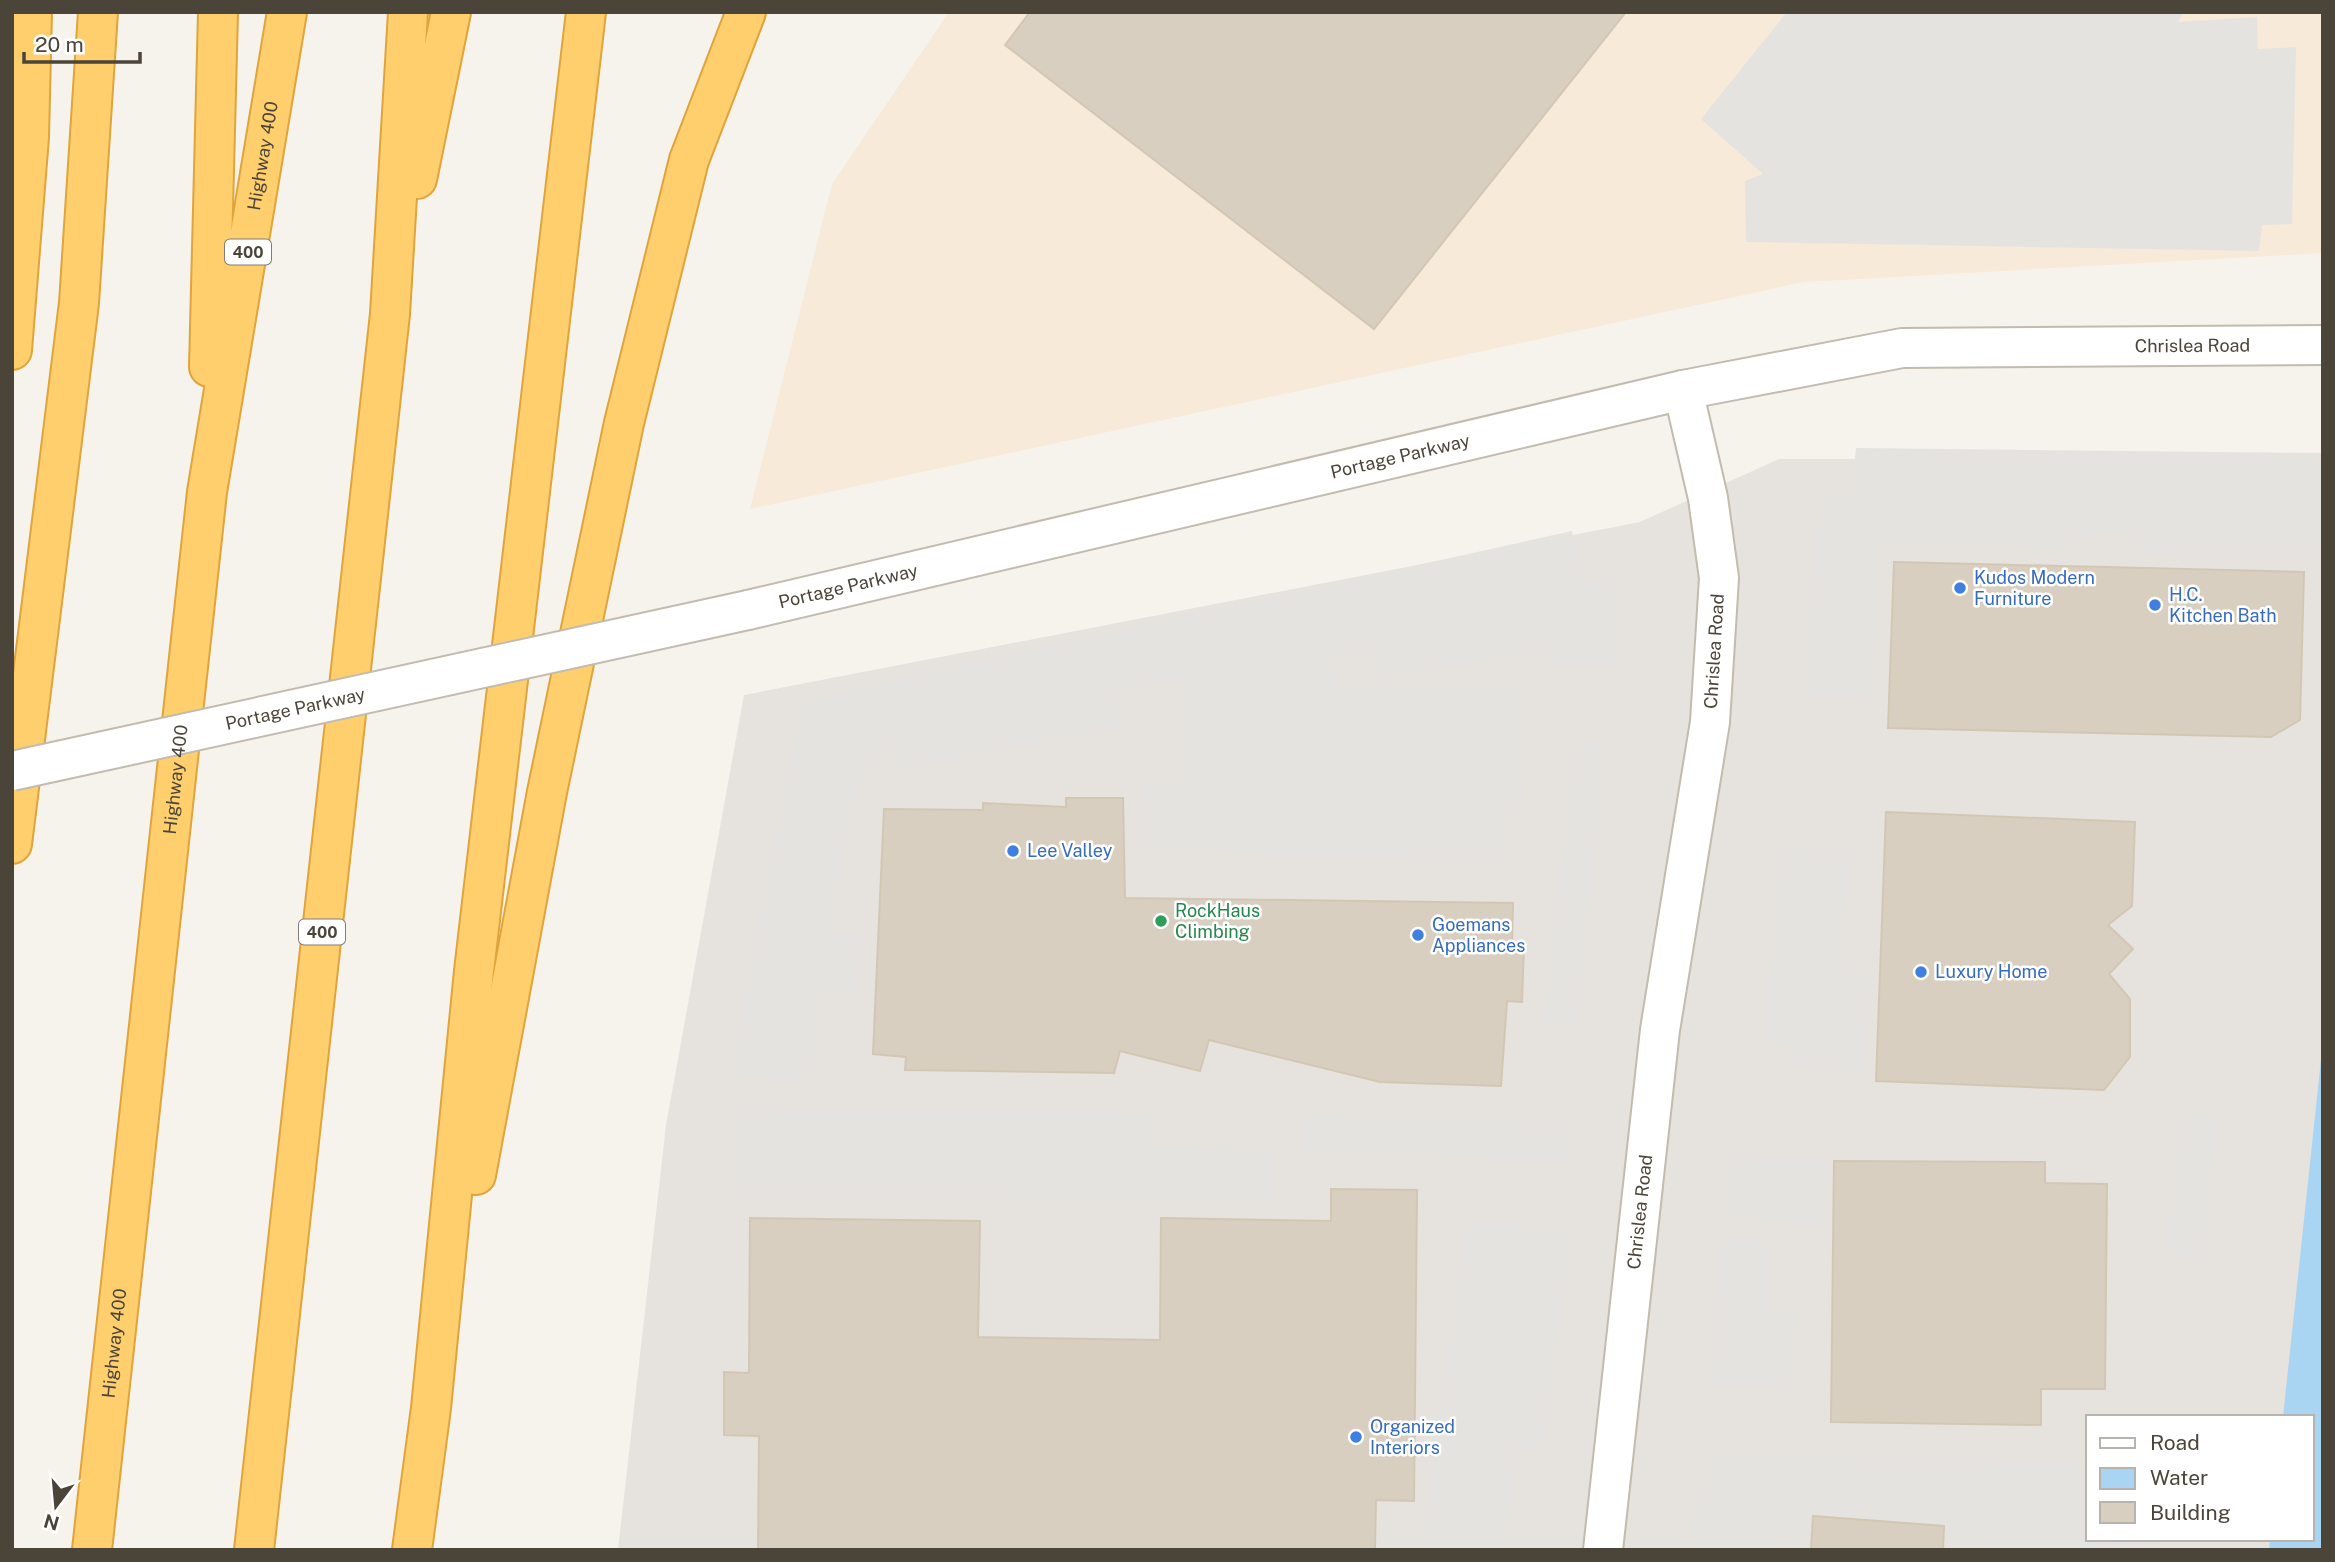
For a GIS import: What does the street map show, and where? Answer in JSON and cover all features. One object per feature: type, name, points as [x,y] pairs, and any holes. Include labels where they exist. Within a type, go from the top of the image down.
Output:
[{"type":"highway","points":[[12,350],[29,137],[32,12]]},
{"type":"highway","points":[[12,844],[79,303],[98,12]]},
{"type":"highway","points":[[207,492],[213,108],[218,12]]},
{"type":"highway","name":"Highway 400","points":[[92,1550],[207,492],[287,12]]},
{"type":"highway","name":"400","points":[[254,1550],[390,314],[408,12]]},
{"type":"highway","points":[[390,314],[451,12]]},
{"type":"highway","points":[[412,1550],[431,1408],[474,971],[586,12]]},
{"type":"highway","points":[[431,1408],[547,792],[624,423],[689,160],[746,12]]},
{"type":"street","name":"Chrislea Road","points":[[1603,1550],[1660,1030],[1710,722],[1719,578],[1708,498],[1683,390],[1902,348],[2323,345]]},
{"type":"street","name":"Portage Parkway","points":[[12,771],[748,610],[1683,390]]},
{"type":"shaded area","points":[[949,12],[2323,12],[2323,253],[1804,282],[750,509],[832,184]]},
{"type":"shaded area","points":[[1787,12],[2184,12],[2178,22],[2257,17],[2258,49],[2296,47],[2292,224],[2262,225],[2259,251],[1746,242],[1745,181],[1763,174],[1701,119]]},
{"type":"shaded area","points":[[1856,448],[2323,453],[2323,557],[2138,554],[2139,533],[2074,535],[2073,550],[1878,544],[1876,699],[1801,697],[1821,492],[1851,493]]},
{"type":"shaded area","points":[[1779,459],[2323,459],[2323,1550],[618,1550],[666,1125],[744,695],[1640,522]]},
{"type":"shaded area","points":[[1572,531],[1582,582],[1618,577],[1620,662],[1548,666],[1547,650],[1377,678],[1368,651],[1339,652],[1329,661],[1340,687],[1521,684],[1525,796],[1507,824],[1508,862],[1139,850],[1141,780],[1180,781],[1182,677],[1114,689],[1122,726],[899,768],[892,740],[858,783],[849,807],[828,933],[861,936],[857,995],[821,994],[810,1080],[729,1076],[801,706],[836,693]]},
{"type":"shaded area","points":[[2323,725],[2323,792],[2316,791]]},
{"type":"shaded area","points":[[1574,742],[1606,746],[1576,1026],[1543,1023]]},
{"type":"shaded area","points":[[1779,846],[1849,852],[1841,970],[1871,972],[1863,1072],[1792,1066],[1793,1046],[1764,1044]]},
{"type":"shaded area","points":[[737,1108],[1151,1113],[1151,1146],[1272,1147],[1271,1201],[736,1195]]},
{"type":"shaded area","points":[[2181,1112],[2218,1116],[2203,1257],[2166,1253]]},
{"type":"shaded area","points":[[1304,1113],[1572,1122],[1571,1161],[1302,1152]]},
{"type":"shaded area","points":[[1728,1155],[1827,1161],[1823,1224],[1724,1218]]},
{"type":"shaded area","points":[[1466,1219],[1571,1233],[1543,1448],[1517,1445],[1504,1550],[1422,1550]]},
{"type":"shaded area","points":[[1720,1239],[1771,1242],[1767,1309],[1798,1311],[1793,1388],[1711,1383]]},
{"type":"shaded area","points":[[1711,1453],[2086,1463],[2086,1541],[2151,1541],[2150,1550],[1986,1550],[1986,1542],[1789,1534],[1787,1550],[1687,1550],[1692,1499],[1708,1498]]},
{"type":"water","points":[[2323,1041],[2323,1550],[2269,1550],[2270,1541],[2314,1541],[2314,1415],[2283,1415]]},
{"type":"building","points":[[1030,12],[1626,12],[1374,329],[1005,45]]},
{"type":"building","points":[[1894,562],[2304,572],[2300,720],[2271,737],[1888,728]]},
{"type":"building","points":[[1066,798],[1123,798],[1125,898],[1513,903],[1512,944],[1524,945],[1522,1002],[1507,1001],[1501,1086],[1380,1082],[1209,1040],[1200,1071],[1120,1051],[1114,1073],[905,1070],[906,1057],[873,1054],[884,809],[983,810],[983,803],[1066,807]]},
{"type":"building","points":[[1886,812],[2135,822],[2132,906],[2108,925],[2133,949],[2109,974],[2130,999],[2130,1057],[2104,1090],[1876,1081]]},
{"type":"building","points":[[1834,1161],[2045,1162],[2045,1183],[2107,1184],[2105,1389],[2041,1389],[2041,1425],[1831,1422]]},
{"type":"building","points":[[1331,1189],[1417,1190],[1414,1501],[1376,1500],[1375,1550],[758,1550],[759,1436],[724,1435],[724,1372],[749,1373],[750,1218],[980,1221],[978,1337],[1160,1340],[1161,1218],[1331,1221]]},
{"type":"building","points":[[1813,1516],[1944,1526],[1943,1550],[1811,1550]]},
{"type":"place","name":"Kudos Modern Furniture","points":[[1960,588]]},
{"type":"place","name":"H.C. Kitchen Bath","points":[[2155,605]]},
{"type":"place","name":"Lee Valley","points":[[1013,851]]},
{"type":"place","name":"RockHaus Climbing","points":[[1161,921]]},
{"type":"place","name":"Goemans Appliances","points":[[1418,935]]},
{"type":"place","name":"Luxury Home","points":[[1921,972]]},
{"type":"place","name":"Organized Interiors","points":[[1356,1437]]}]
